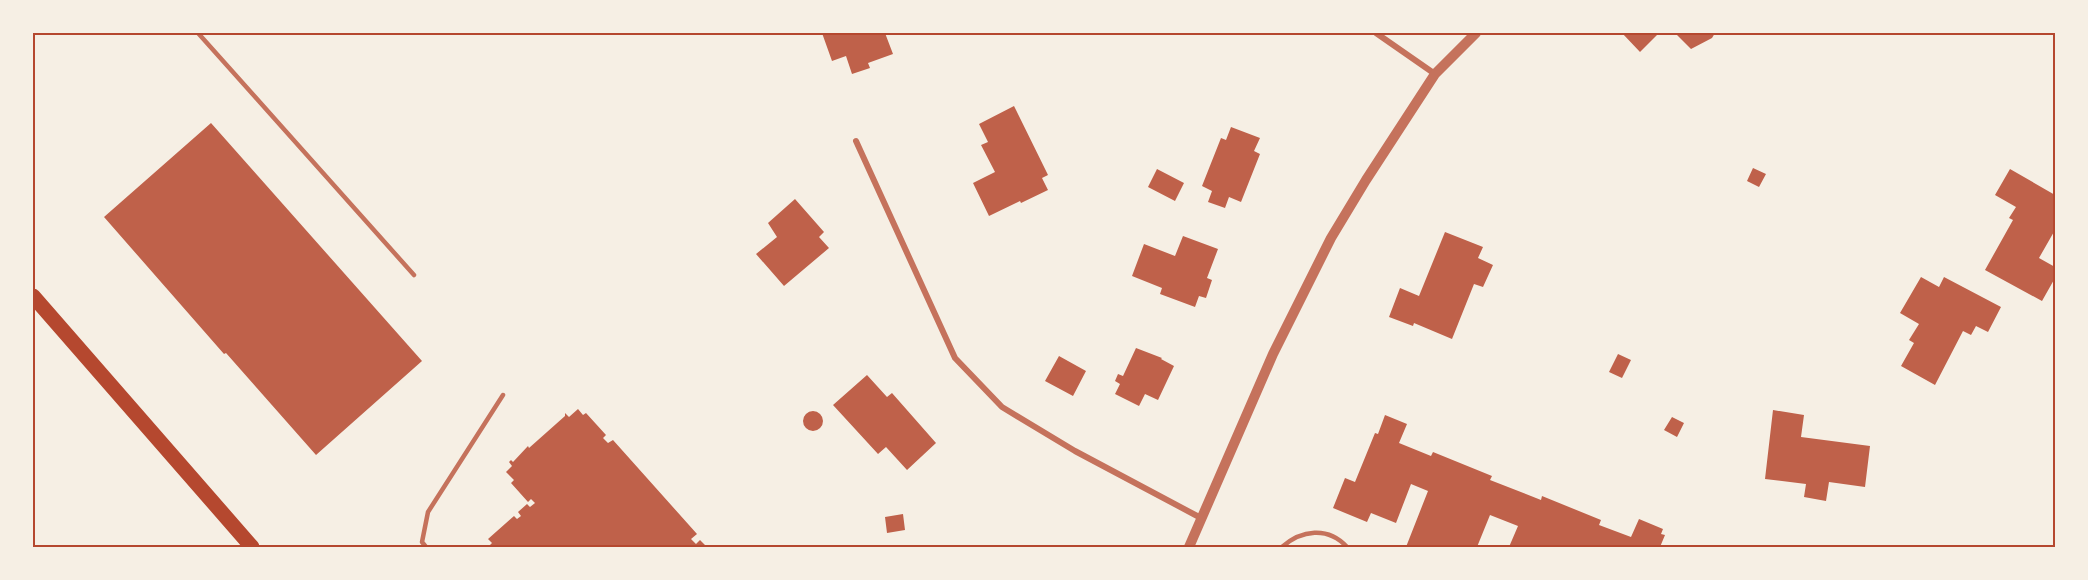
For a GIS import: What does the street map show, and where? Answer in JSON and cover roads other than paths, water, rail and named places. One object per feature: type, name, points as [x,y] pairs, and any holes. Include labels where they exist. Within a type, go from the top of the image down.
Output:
[{"type":"main road","points":[[33,296],[252,547]]},
{"type":"street","points":[[1377,33],[1435,75]]},
{"type":"street","points":[[1189,547],[1273,354],[1331,238],[1435,75],[1476,33]]},
{"type":"street","points":[[856,141],[956,358],[1002,407],[1075,452],[1201,518]]},
{"type":"lane","points":[[198,33],[414,275]]},
{"type":"lane","points":[[426,547],[422,542],[428,512],[503,395]]},
{"type":"lane","points":[[1282,547],[1292,538],[1305,533],[1318,532],[1332,535],[1347,547]]}]
